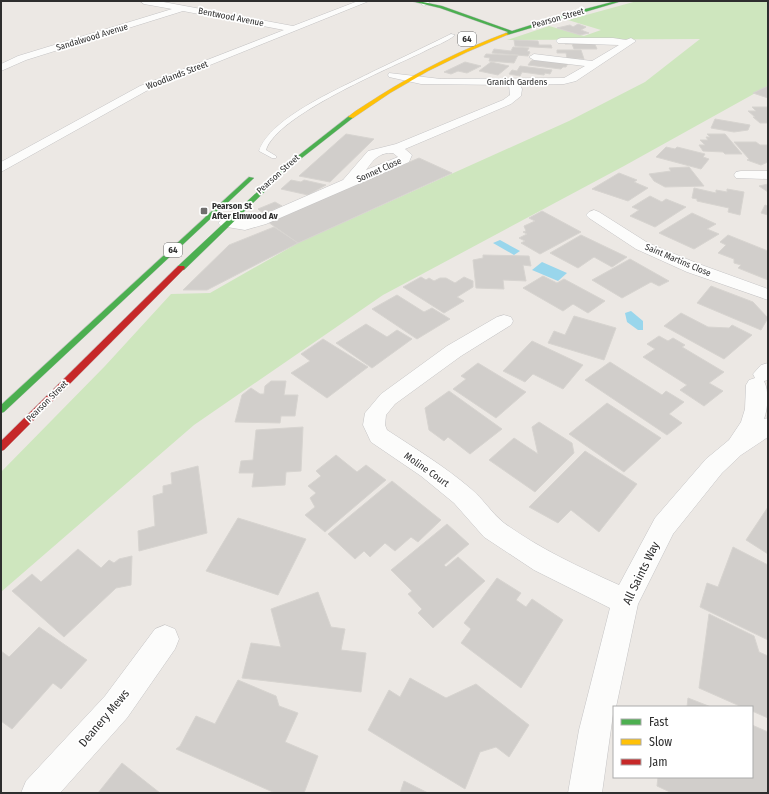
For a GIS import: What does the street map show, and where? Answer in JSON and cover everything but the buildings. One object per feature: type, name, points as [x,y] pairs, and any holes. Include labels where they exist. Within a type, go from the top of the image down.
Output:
[{"type":"main road","points":[[413,1],[427,2],[509,23],[515,31]]},
{"type":"main road","name":"Pearson Street","points":[[487,32],[509,23],[593,1]]},
{"type":"main road","name":"Pearson Street","points":[[1,447],[259,190],[334,128],[408,74],[442,62],[515,31],[620,1]]},
{"type":"main road","points":[[427,2],[509,23]]},
{"type":"main road","name":"Pearson Street","points":[[1,410],[262,167],[277,155]]},
{"type":"street","name":"Bentwood Avenue","points":[[144,1],[294,29]]},
{"type":"street","name":"Woodlands Street","points":[[1,168],[144,88],[364,1]]},
{"type":"street","name":"Sandalwood Avenue","points":[[1,68],[22,58],[184,8]]},
{"type":"street","name":"Granich Gardens","points":[[390,77],[408,74],[441,82],[564,81],[572,78],[629,42],[561,41]]},
{"type":"street","points":[[534,57],[584,62],[593,65]]},
{"type":"street","points":[[401,150],[426,135],[512,98],[516,93],[513,82]]},
{"type":"street","name":"Sonnet Close","points":[[226,223],[245,225],[261,221],[347,184],[384,168],[404,159],[401,150],[386,149],[376,152],[362,164],[355,178],[347,184]]},
{"type":"street","points":[[362,164],[366,169],[384,168]]},
{"type":"street","points":[[741,175],[768,175]]},
{"type":"street","name":"Saint Martins Close","points":[[594,215],[642,246],[693,268],[768,295]]},
{"type":"street","name":"Moline Court","points":[[504,321],[454,351],[388,399],[376,413],[374,425],[379,436],[429,469],[463,496],[493,529],[511,542],[543,562],[625,602]]},
{"type":"street","points":[[764,375],[758,392],[768,403]]},
{"type":"street","points":[[733,449],[751,427],[758,404],[764,375]]},
{"type":"street","points":[[733,449],[768,426]]},
{"type":"street","name":"All Saints Way","points":[[584,793],[595,730],[625,602],[664,526],[714,466],[733,449]]},
{"type":"street","name":"Deanery Mews","points":[[38,793],[116,707],[165,639]]},
{"type":"lane","points":[[277,155],[262,151],[265,142],[295,115],[320,100],[453,35]]},
{"type":"green space","points":[[637,1],[768,1],[768,86],[624,166],[383,295],[194,425],[1,592],[1,472],[105,366],[171,294],[210,293],[298,243],[569,121],[645,82],[700,39],[507,40],[549,26],[584,36],[601,30],[568,20]]},
{"type":"water","points":[[500,240],[520,251],[514,255],[493,243]]},
{"type":"water","points":[[542,262],[567,273],[558,281],[532,270]]},
{"type":"water","points":[[631,311],[643,321],[643,330],[638,330],[627,322],[625,313]]},
{"type":"traffic: fast","points":[[413,1],[441,7],[511,32]]},
{"type":"traffic: fast","points":[[507,34],[567,15],[620,1]]},
{"type":"traffic: fast","points":[[181,268],[287,167],[351,117]]},
{"type":"traffic: fast","points":[[1,410],[251,178]]},
{"type":"traffic: slow","points":[[351,117],[388,92],[426,70],[486,42],[507,34]]},
{"type":"traffic: jam","points":[[1,447],[181,268]]},
{"type":"place","name":"Pearson St After Elmwood Av","points":[[204,211]]}]
